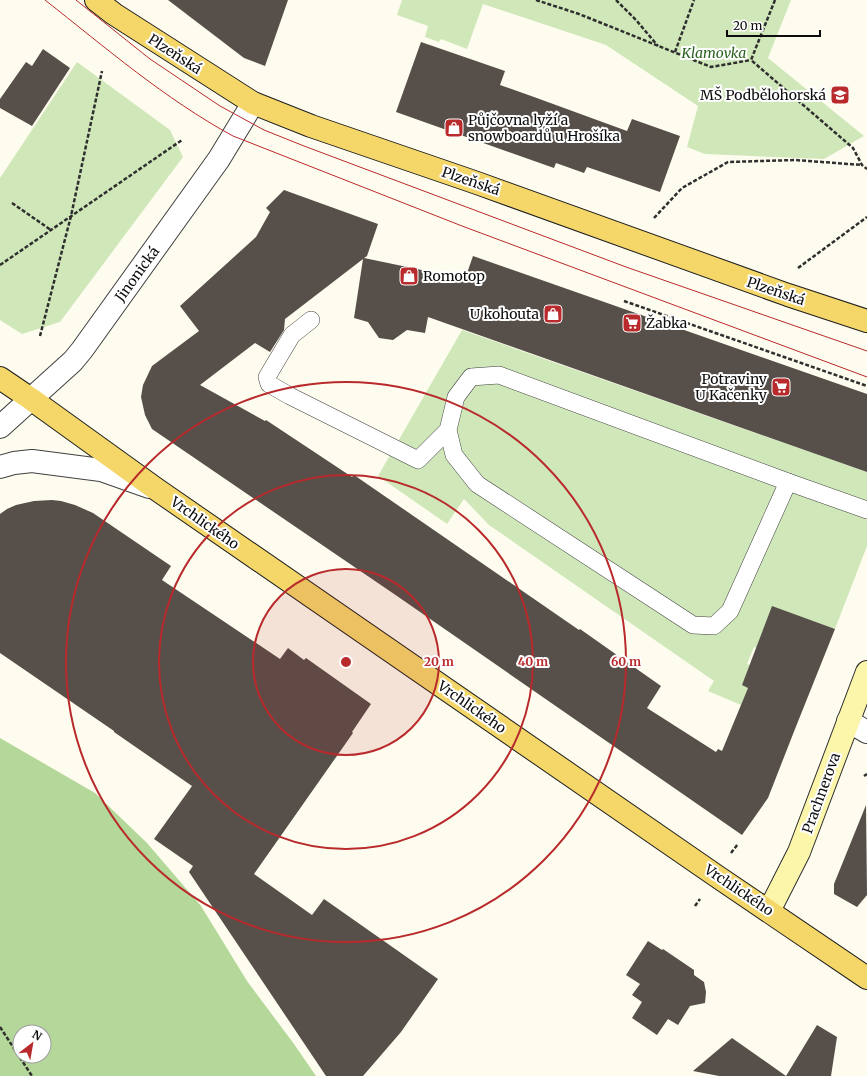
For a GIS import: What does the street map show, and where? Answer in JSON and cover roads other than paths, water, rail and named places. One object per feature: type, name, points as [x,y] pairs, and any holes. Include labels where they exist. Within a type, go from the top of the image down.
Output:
[{"type":"main road","name":"Plzeňská","points":[[96,0],[114,14],[253,104],[310,126],[477,183],[788,295],[867,321]]},
{"type":"main road","name":"Vrchlického","points":[[0,378],[32,399],[156,489],[715,875],[867,978]]},
{"type":"main road","name":"Prachnerova","points":[[769,911],[799,852],[867,672]]},
{"type":"street","name":"Jinonická","points":[[0,427],[32,399],[82,350],[219,160],[253,104]]},
{"type":"street","points":[[0,467],[14,463],[32,462],[101,470],[156,489]]},
{"type":"street","points":[[848,721],[867,732]]},
{"type":"lane","points":[[311,320],[292,334],[267,377],[269,384],[418,460],[448,430]]},
{"type":"lane","points":[[788,482],[730,611],[714,626],[693,625],[477,484],[454,455],[448,430],[456,397],[471,377],[499,375],[867,510]]},
{"type":"tram line","points":[[45,0],[136,72],[208,122],[233,136],[462,226],[867,377]]},
{"type":"tram line","points":[[76,0],[150,59],[220,106],[264,130],[626,267],[867,351]]},
{"type":"place","name":"MŠ Podbělohorská","points":[[840,95]]},
{"type":"place","name":"Půjčovna lyží a snowboardů u Hrošíka","points":[[454,128]]},
{"type":"place","name":"Romotop","points":[[409,276]]},
{"type":"place","name":"U kohouta","points":[[553,314]]},
{"type":"place","name":"Žabka","points":[[632,323]]},
{"type":"place","name":"Potraviny U Kačenky","points":[[781,387]]},
{"type":"park label","name":"Klamovka","points":[[714,53]]}]
